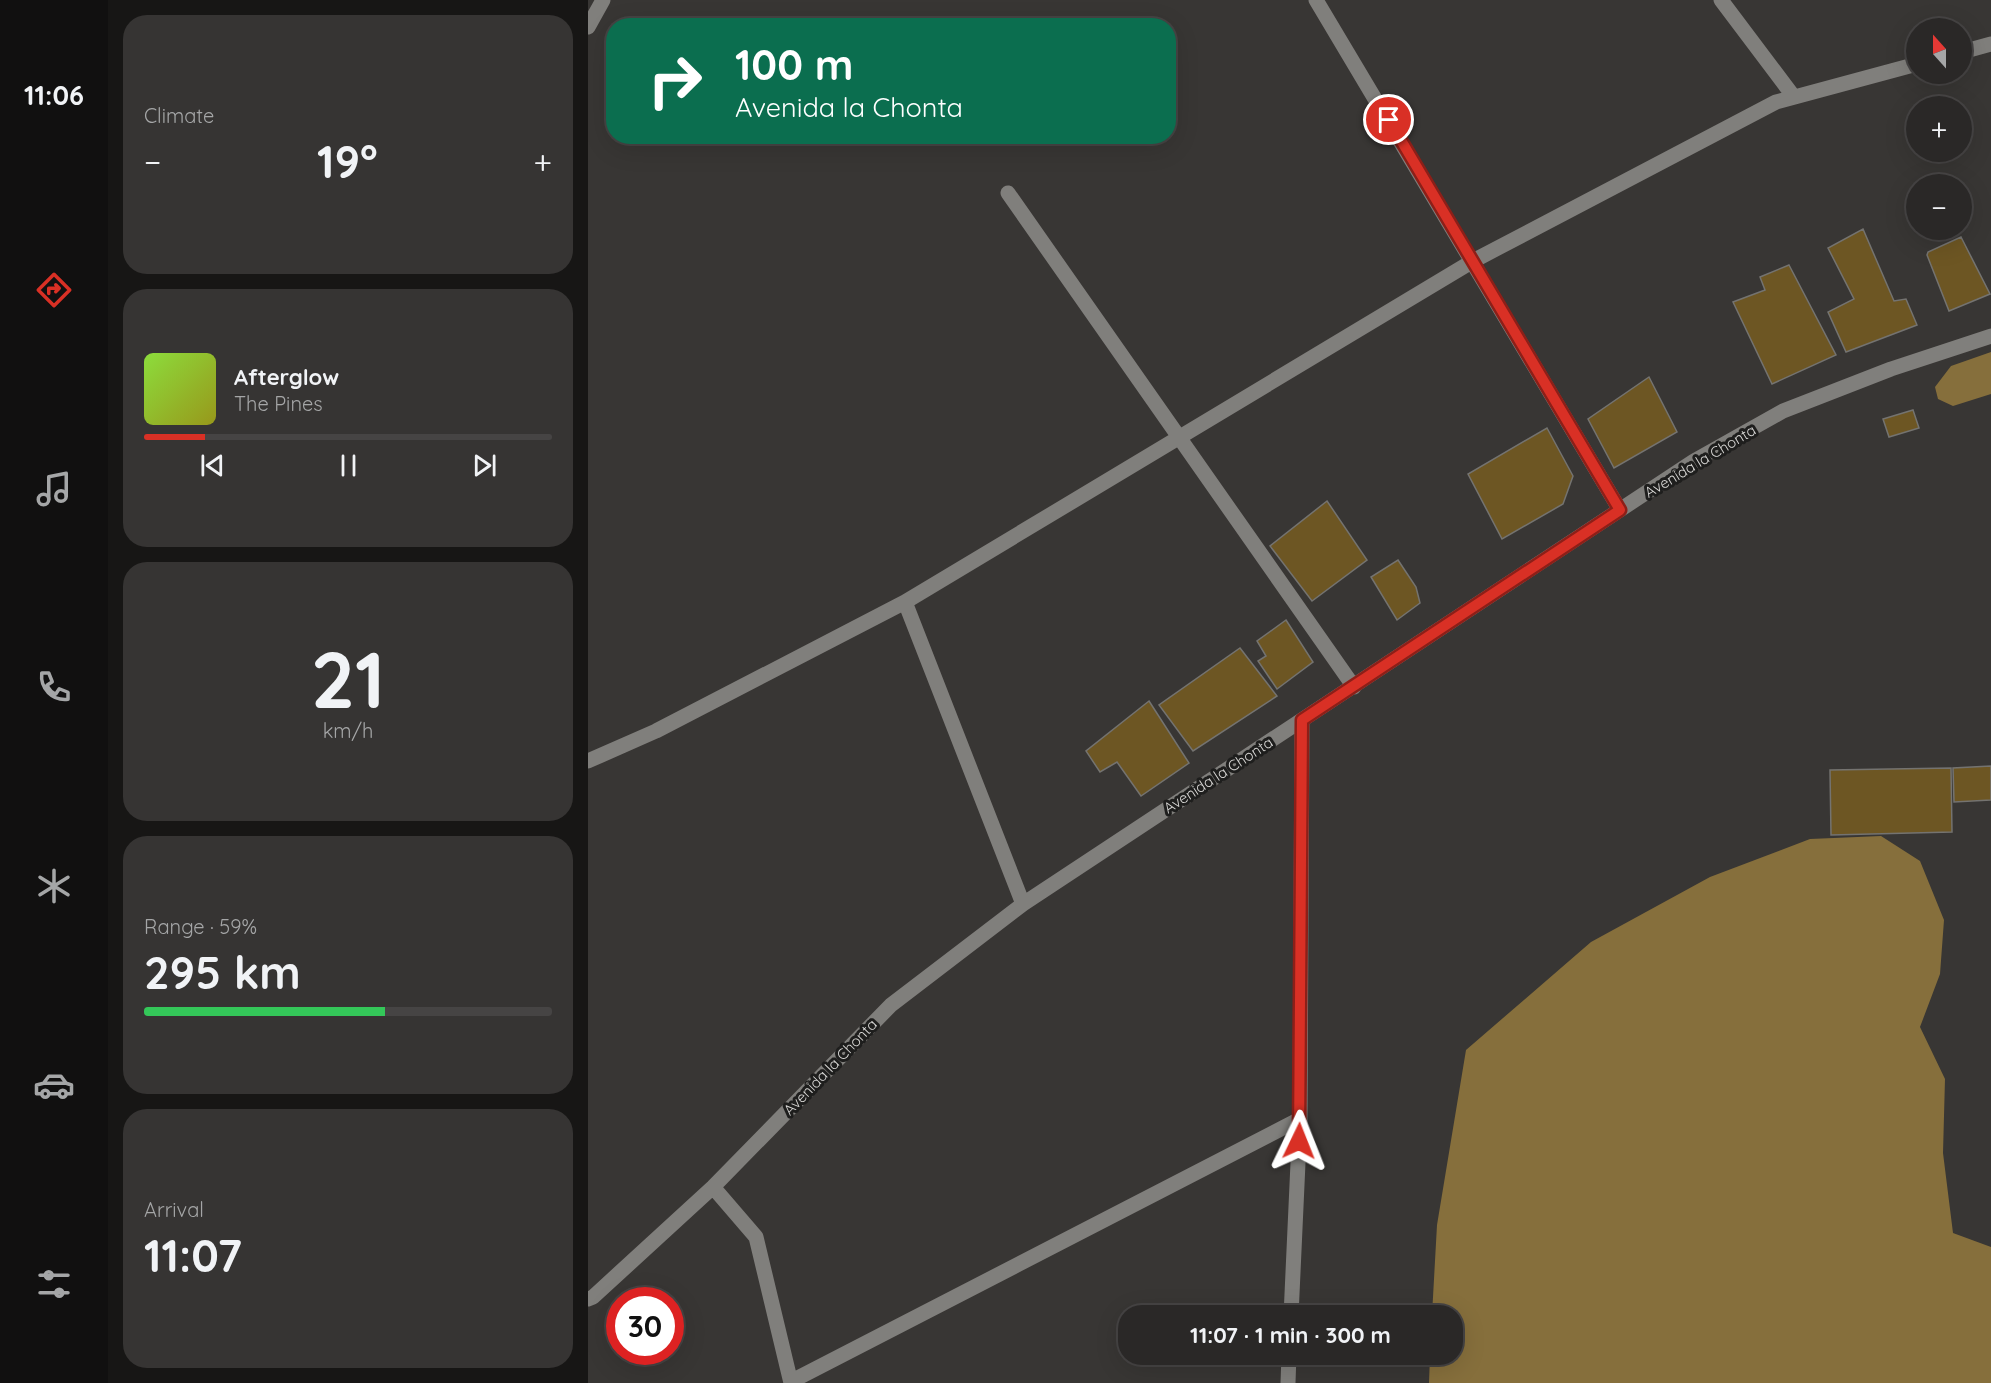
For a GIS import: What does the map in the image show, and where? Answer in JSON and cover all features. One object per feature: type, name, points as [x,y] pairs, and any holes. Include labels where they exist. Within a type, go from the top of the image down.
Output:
[{"type":"street","points":[[588,27],[603,0]]},
{"type":"street","points":[[1316,0],[1620,510]]},
{"type":"street","points":[[1721,0],[1794,97]]},
{"type":"street","points":[[1972,49],[1991,44]]},
{"type":"street","points":[[588,761],[656,731],[905,602],[1473,261],[1776,102],[1906,67]]},
{"type":"street","points":[[1008,193],[1354,687]]},
{"type":"street","name":"Avenida la Chonta","points":[[588,1299],[593,1297],[713,1187],[891,1005],[1023,904],[1694,461],[1783,411],[1891,369],[1991,336]]},
{"type":"street","points":[[905,602],[1023,904]]},
{"type":"street","points":[[1292,1305],[1300,1119],[1302,720]]},
{"type":"street","points":[[713,1187],[756,1237],[791,1382],[1300,1119]]},
{"type":"street","points":[[1288,1383],[1289,1365]]},
{"type":"shaded area","points":[[1991,352],[1991,394],[1953,406],[1938,399],[1935,387],[1951,366]]},
{"type":"shaded area","points":[[1881,836],[1920,861],[1944,920],[1940,974],[1920,1027],[1945,1079],[1943,1153],[1953,1233],[1991,1247],[1991,1383],[1429,1383],[1430,1365],[1463,1365],[1463,1305],[1433,1305],[1437,1225],[1466,1050],[1591,942],[1710,877],[1810,839]]},
{"type":"building","points":[[1863,229],[1894,301],[1906,299],[1917,325],[1846,352],[1828,312],[1854,299],[1828,248]]},
{"type":"building","points":[[1954,240],[1963,240],[1990,294],[1949,311],[1927,255],[1928,252]]},
{"type":"building","points":[[1789,265],[1836,355],[1772,384],[1733,302],[1765,290],[1760,277]]},
{"type":"building","points":[[1649,377],[1677,432],[1614,468],[1588,419]]},
{"type":"building","points":[[1913,410],[1919,428],[1889,437],[1883,419]]},
{"type":"building","points":[[1547,428],[1573,476],[1563,504],[1502,539],[1468,474]]},
{"type":"building","points":[[1327,501],[1367,560],[1312,601],[1270,546]]},
{"type":"building","points":[[1398,560],[1416,587],[1420,603],[1397,620],[1371,577]]},
{"type":"building","points":[[1286,620],[1313,662],[1277,689],[1258,661],[1266,656],[1257,641]]},
{"type":"building","points":[[1240,648],[1277,696],[1193,751],[1159,705]]},
{"type":"building","points":[[1149,701],[1189,763],[1141,796],[1117,762],[1100,772],[1086,751]]},
{"type":"building","points":[[1991,766],[1991,800],[1954,802],[1953,768]]},
{"type":"building","points":[[1951,768],[1952,832],[1831,835],[1830,770]]},
{"type":"route","points":[[1299,1141],[1302,720],[1620,510],[1389,120]]}]
